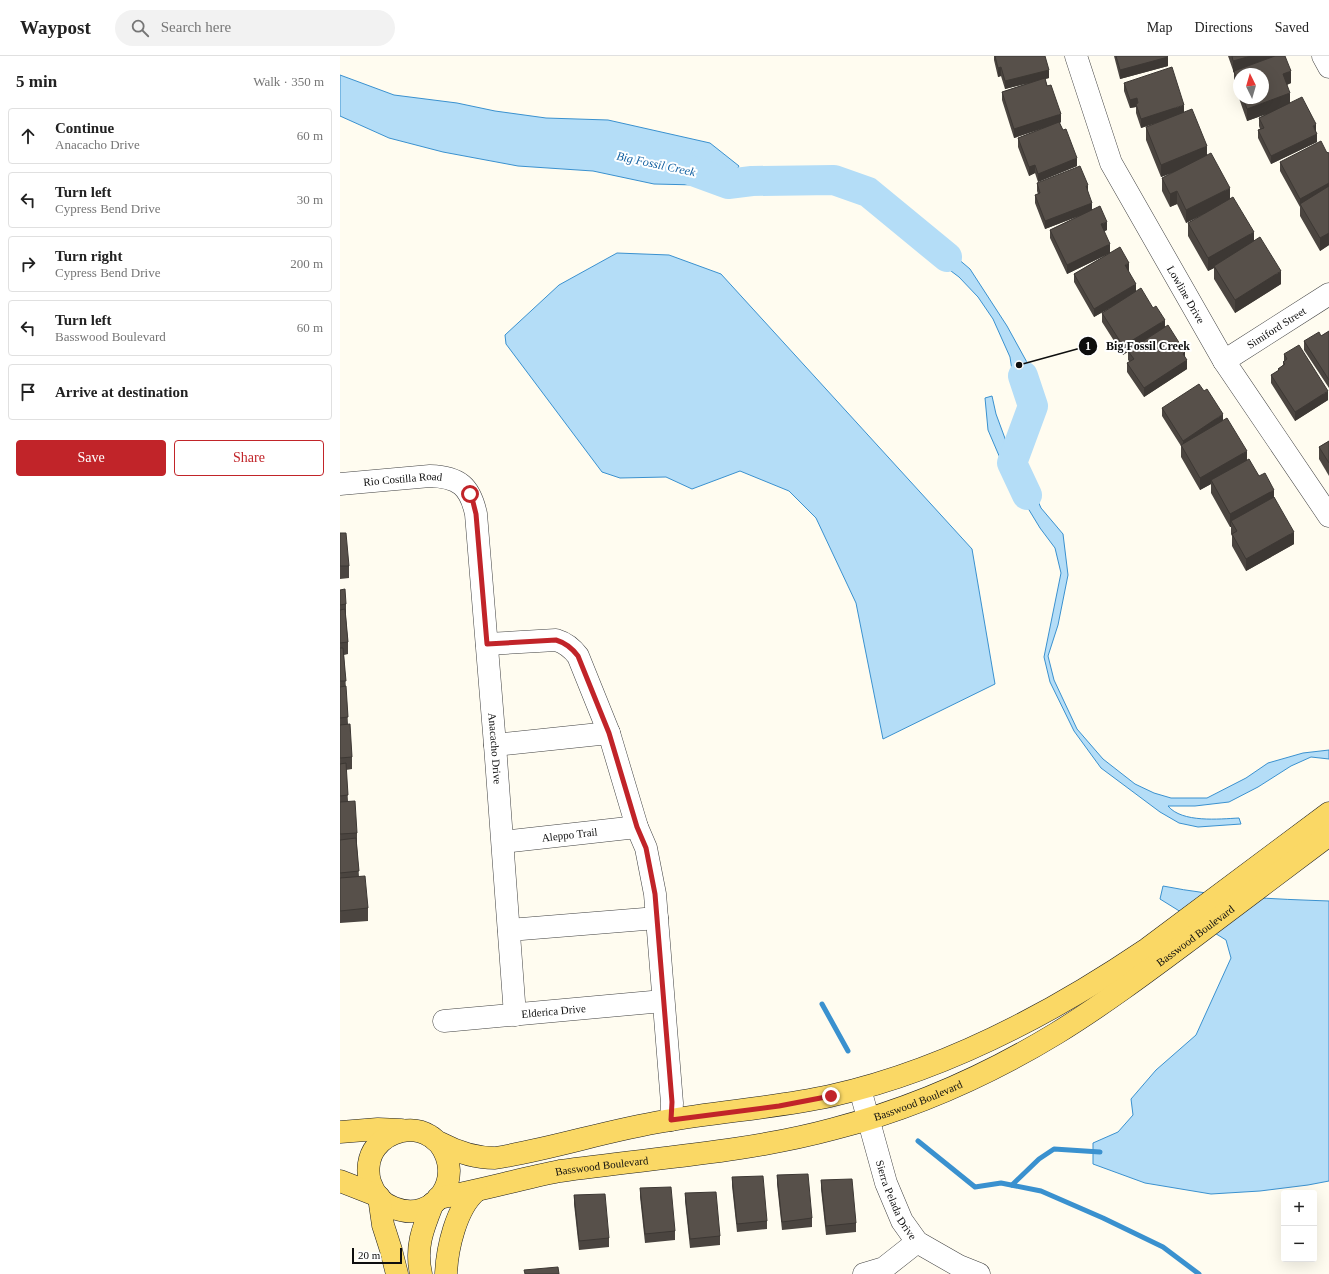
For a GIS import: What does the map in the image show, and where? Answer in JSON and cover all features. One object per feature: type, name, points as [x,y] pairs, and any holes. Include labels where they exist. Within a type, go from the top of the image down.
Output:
[{"type":"main road","name":"Basswood Boulevard","points":[[436,1201],[476,1192],[533,1176],[560,1171],[730,1149],[789,1139],[834,1129],[944,1091],[1022,1053],[1070,1024],[1329,813]]},
{"type":"main road","name":"Basswood Boulevard","points":[[439,1143],[476,1157],[495,1158],[671,1120],[779,1106],[818,1098],[860,1089],[913,1071],[977,1045],[1009,1030],[1080,992],[1152,957],[1329,835]]},
{"type":"main road","points":[[340,1132],[378,1129],[420,1132],[430,1136],[439,1143],[446,1154],[450,1174],[446,1187],[436,1201],[423,1225],[419,1244],[421,1274]]},
{"type":"main road","points":[[397,1274],[383,1225],[378,1196],[370,1180],[368,1172],[374,1149],[386,1138],[396,1132],[408,1130]]},
{"type":"main road","points":[[340,1181],[378,1196],[388,1206],[403,1211],[419,1210],[436,1201]]},
{"type":"main road","points":[[446,1274],[453,1234],[462,1207],[476,1192]]},
{"type":"street","name":"Lowline Drive","points":[[1076,56],[1111,162],[1224,361],[1329,516]]},
{"type":"street","points":[[1323,56],[1329,67]]},
{"type":"street","name":"Simiford Street","points":[[1224,361],[1329,294]]},
{"type":"street","name":"Rio Costilla Road","points":[[340,484],[430,476],[453,479],[464,485]]},
{"type":"street","name":"Anacacho Drive","points":[[464,485],[470,494],[476,514],[503,842],[515,1015]]},
{"type":"street","points":[[487,644],[556,640],[572,648],[578,656],[609,733],[637,827],[646,848],[655,894],[672,1102],[671,1120]]},
{"type":"street","points":[[495,744],[609,733]]},
{"type":"street","name":"Aleppo Trail","points":[[503,842],[637,827]]},
{"type":"street","points":[[509,930],[657,918]]},
{"type":"street","name":"Elderica Drive","points":[[444,1021],[663,1001]]},
{"type":"street","name":"Sierra Pelada Drive","points":[[860,1089],[886,1183],[902,1221],[916,1242],[959,1266],[979,1274]]},
{"type":"street","points":[[864,1274],[884,1268],[916,1242]]},
{"type":"water","points":[[340,75],[394,95],[457,103],[495,111],[546,118],[608,120],[710,143],[739,166],[734,175],[697,185],[654,184],[593,171],[518,166],[443,152],[389,138],[340,116]]},
{"type":"water","points":[[923,229],[970,269],[1007,326],[1029,366],[1041,407],[1035,422],[1015,391],[1010,357],[993,319],[978,297],[959,277],[939,262],[924,248],[914,231]]},
{"type":"water","points":[[617,253],[669,255],[721,274],[972,549],[995,684],[883,739],[856,603],[816,518],[789,491],[740,471],[692,489],[666,477],[620,478],[602,472],[506,344],[505,335],[559,285]]},
{"type":"water","points":[[992,396],[996,414],[1010,452],[1029,481],[1041,508],[1063,534],[1068,575],[1058,625],[1048,656],[1054,680],[1077,729],[1103,759],[1135,784],[1154,793],[1171,798],[1207,798],[1246,778],[1268,763],[1303,753],[1329,750],[1329,759],[1311,757],[1291,766],[1258,787],[1229,802],[1195,806],[1168,806],[1174,811],[1191,818],[1239,818],[1241,824],[1198,827],[1179,823],[1160,812],[1101,768],[1074,731],[1050,682],[1044,657],[1061,573],[1055,548],[1040,528],[1006,472],[988,430],[985,398]]},
{"type":"water","points":[[1163,886],[1225,895],[1329,901],[1329,1181],[1260,1191],[1211,1194],[1145,1183],[1093,1164],[1093,1143],[1118,1132],[1133,1115],[1131,1099],[1156,1070],[1196,1035],[1231,958],[1226,940],[1160,899]]},
{"type":"building","points":[[995,56],[1045,56],[1049,70],[1005,81],[1001,67],[998,68]]},
{"type":"building","points":[[1116,56],[1167,56],[1168,57],[1120,70]]},
{"type":"building","points":[[1232,56],[1251,56],[1233,61]]},
{"type":"building","points":[[1275,56],[1285,56],[1291,71],[1283,74],[1290,93],[1269,101],[1269,68],[1242,68]]},
{"type":"building","points":[[1172,67],[1184,105],[1141,119],[1136,104],[1138,103],[1137,98],[1130,100],[1124,83]]},
{"type":"building","points":[[1045,78],[1047,86],[1051,85],[1061,114],[1014,129],[1002,92]]},
{"type":"building","points":[[1302,97],[1316,124],[1313,126],[1317,134],[1271,156],[1258,130],[1264,128],[1259,118]]},
{"type":"building","points":[[1245,104],[1260,104],[1247,109]]},
{"type":"building","points":[[1192,109],[1207,146],[1161,165],[1146,127]]},
{"type":"building","points":[[1059,122],[1063,130],[1066,129],[1077,158],[1038,174],[1035,165],[1029,167],[1018,138]]},
{"type":"building","points":[[1321,141],[1329,154],[1329,183],[1300,199],[1280,162]]},
{"type":"building","points":[[1211,153],[1230,188],[1186,210],[1177,191],[1170,194],[1162,178]]},
{"type":"building","points":[[1080,166],[1088,185],[1086,186],[1092,203],[1045,221],[1035,195],[1040,193],[1037,183]]},
{"type":"building","points":[[1329,186],[1329,233],[1320,238],[1300,204]]},
{"type":"building","points":[[1233,197],[1254,232],[1208,258],[1188,223]]},
{"type":"building","points":[[1100,206],[1107,222],[1101,224],[1110,244],[1067,265],[1050,230]]},
{"type":"building","points":[[1260,237],[1281,271],[1235,300],[1214,266]]},
{"type":"building","points":[[1120,247],[1129,263],[1125,265],[1136,284],[1094,309],[1074,274]]},
{"type":"building","points":[[1141,288],[1153,308],[1156,306],[1165,320],[1123,346],[1102,313]]},
{"type":"building","points":[[1168,325],[1185,352],[1183,354],[1187,360],[1144,388],[1127,363],[1134,359],[1128,351]]},
{"type":"building","points":[[1329,331],[1329,380],[1304,341],[1319,332],[1321,336]]},
{"type":"building","points":[[1299,345],[1328,391],[1295,412],[1271,375],[1285,364],[1283,362],[1287,359],[1284,354]]},
{"type":"building","points":[[1199,384],[1204,391],[1207,389],[1223,414],[1183,441],[1162,408]]},
{"type":"building","points":[[1227,418],[1247,451],[1200,478],[1181,445]]},
{"type":"building","points":[[1329,441],[1329,463],[1319,447]]},
{"type":"building","points":[[1249,459],[1259,476],[1265,473],[1274,490],[1230,514],[1211,480]]},
{"type":"building","points":[[1274,497],[1294,532],[1246,559],[1232,534],[1237,531],[1231,521]]},
{"type":"building","points":[[340,533],[346,533],[349,566],[340,566]]},
{"type":"building","points":[[345,589],[346,604],[340,605],[340,590]]},
{"type":"building","points":[[345,609],[348,642],[340,643],[340,610]]},
{"type":"building","points":[[340,648],[343,648],[346,681],[340,681]]},
{"type":"building","points":[[346,686],[348,717],[340,718],[340,687]]},
{"type":"building","points":[[350,724],[352,757],[340,758],[340,725]]},
{"type":"building","points":[[346,763],[348,795],[340,796],[340,764]]},
{"type":"building","points":[[355,801],[357,833],[340,834],[340,802]]},
{"type":"building","points":[[356,838],[359,871],[340,873],[340,840]]},
{"type":"building","points":[[365,876],[368,908],[340,911],[340,878]]},
{"type":"building","points":[[808,1174],[812,1218],[782,1222],[777,1175]]},
{"type":"building","points":[[763,1176],[767,1221],[737,1224],[732,1177]]},
{"type":"building","points":[[852,1179],[856,1223],[826,1226],[821,1180]]},
{"type":"building","points":[[671,1187],[675,1231],[645,1234],[640,1188]]},
{"type":"building","points":[[716,1192],[720,1236],[690,1239],[685,1193]]},
{"type":"building","points":[[605,1194],[609,1238],[579,1241],[574,1195]]},
{"type":"building","points":[[558,1267],[559,1274],[525,1274],[524,1270]]},
{"type":"waterway","name":"Big Fossil Creek","points":[[678,167],[728,184],[752,181],[834,180],[868,192],[947,257]]},
{"type":"waterway","name":"Big Fossil Creek","points":[[1023,376],[1033,406],[1012,463],[1027,495]]},
{"type":"waterway","points":[[822,1004],[848,1051]]},
{"type":"waterway","points":[[918,1141],[975,1187],[1001,1183],[1041,1191],[1103,1218],[1163,1247],[1199,1274]]},
{"type":"waterway","points":[[1012,1185],[1039,1159],[1054,1149],[1100,1152]]},
{"type":"place","name":"Big Fossil Creek","points":[[1019,365]]},
{"type":"route","points":[[470,494],[476,514],[487,644],[556,640],[572,648],[578,656],[609,733],[637,827],[646,848],[655,894],[672,1102],[671,1120],[779,1106],[831,1096]]}]
